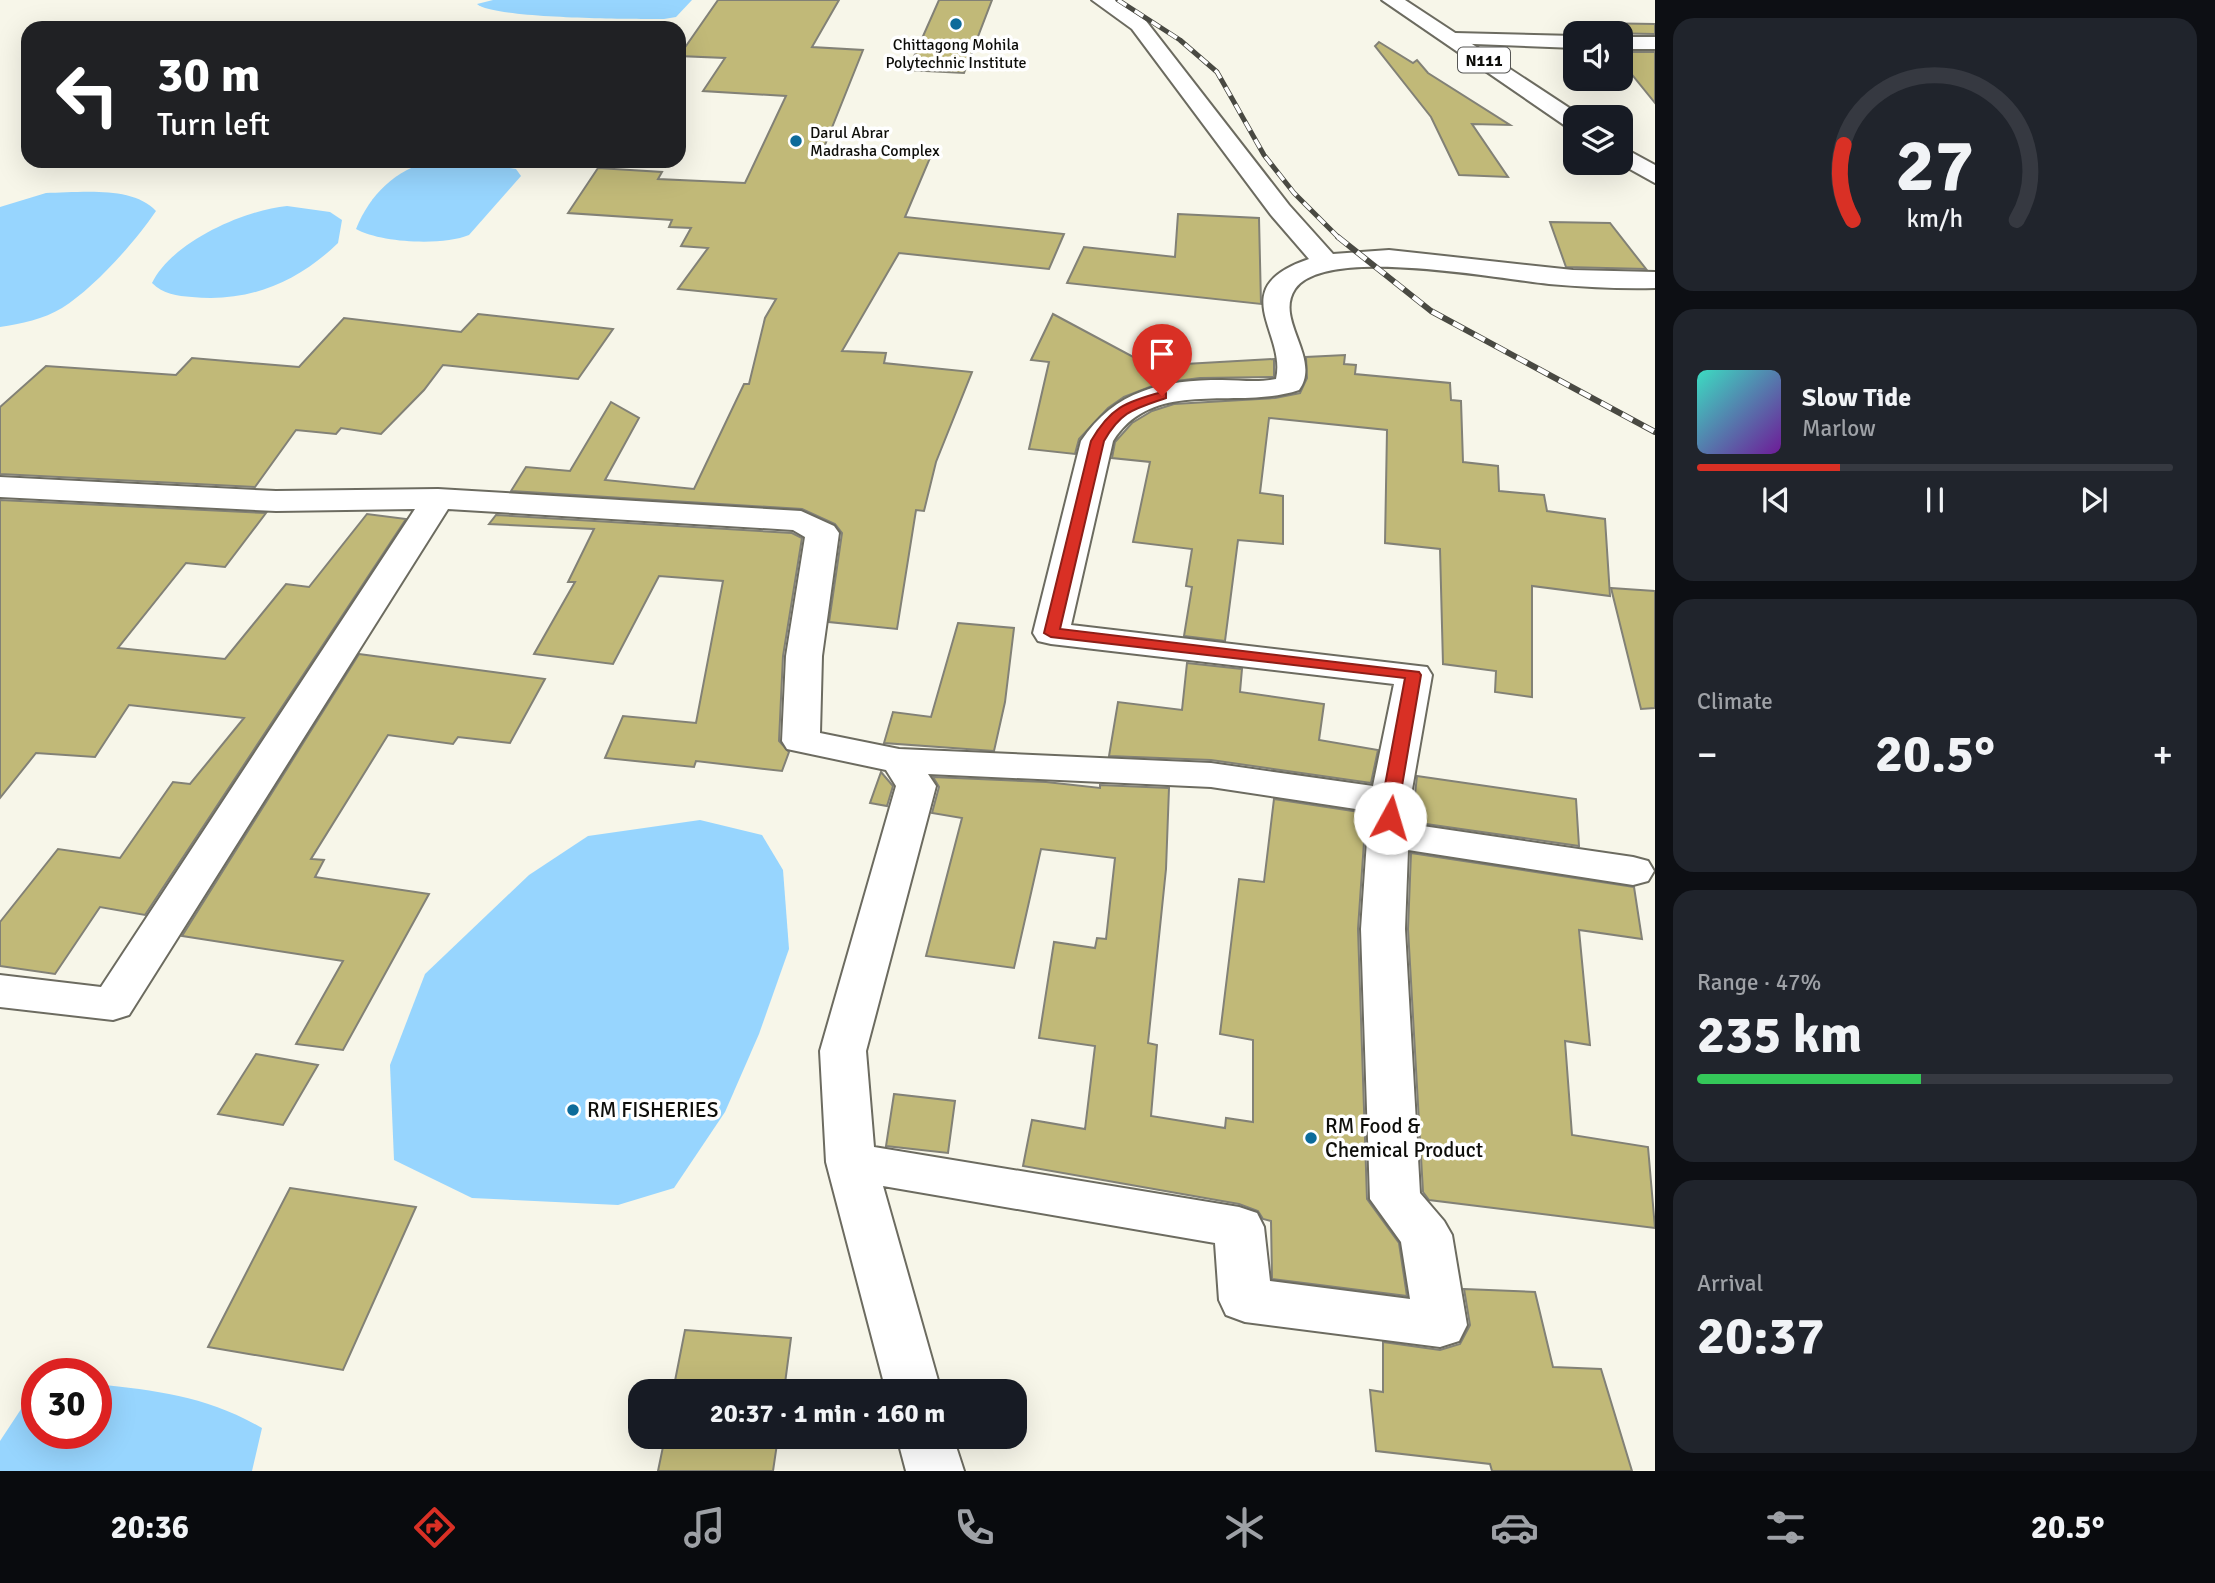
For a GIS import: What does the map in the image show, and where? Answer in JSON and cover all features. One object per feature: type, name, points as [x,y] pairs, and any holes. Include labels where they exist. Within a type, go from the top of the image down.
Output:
[{"type":"main road","points":[[1101,0],[1139,25],[1280,209],[1327,263]]},
{"type":"main road","name":"N111","points":[[1392,0],[1563,114]]},
{"type":"main road","points":[[1455,40],[1563,42]]},
{"type":"main road","points":[[1633,43],[1655,43]]},
{"type":"main road","points":[[1633,162],[1655,176]]},
{"type":"main road","points":[[851,1162],[1239,1227],[1245,1300],[1440,1325],[1426,1234],[1395,1199],[1383,929],[1390,818],[1414,675],[1051,633],[1097,441],[1108,423],[1122,409],[1162,396],[1215,389],[1278,388],[1289,384],[1293,370],[1279,322],[1280,289],[1289,279],[1327,263],[1363,258],[1563,276],[1655,280]]},
{"type":"main road","points":[[0,487],[276,501],[438,499],[609,507],[801,521],[822,533],[804,656],[801,741],[900,761],[1211,775],[1390,818],[1633,871]]},
{"type":"main road","points":[[0,991],[113,1004],[438,499]]},
{"type":"main road","points":[[900,761],[916,786],[843,1051],[851,1162],[910,1379]]},
{"type":"main road","points":[[928,1449],[934,1471]]},
{"type":"water","points":[[493,0],[692,0],[676,17],[664,19],[509,13],[477,4]]},
{"type":"water","points":[[510,168],[516,169],[521,176],[469,235],[428,242],[396,240],[356,229],[377,194],[407,170]]},
{"type":"water","points":[[46,193],[119,194],[133,197],[156,211],[113,264],[62,308],[24,323],[0,327],[0,207]]},
{"type":"water","points":[[287,206],[330,212],[342,220],[338,243],[323,257],[289,279],[252,293],[213,298],[176,295],[161,290],[152,283],[175,254],[211,231],[251,214]]},
{"type":"water","points":[[700,820],[762,835],[783,870],[789,949],[759,1034],[725,1112],[674,1188],[618,1205],[472,1198],[394,1160],[390,1065],[425,974],[529,875],[588,836]]},
{"type":"water","points":[[112,1386],[201,1402],[262,1428],[252,1471],[0,1471],[0,1441],[21,1409],[21,1449],[112,1449]]},
{"type":"building","points":[[718,0],[839,0],[812,47],[863,50],[823,150],[930,158],[905,217],[1064,234],[1049,269],[899,253],[842,351],[886,353],[884,363],[972,372],[936,462],[924,511],[916,510],[897,629],[829,622],[842,533],[835,524],[802,509],[511,491],[526,467],[570,471],[611,402],[639,418],[605,480],[694,489],[744,384],[749,384],[765,318],[776,299],[678,289],[708,248],[681,246],[691,228],[669,227],[672,220],[568,213],[598,168],[662,172],[658,179],[745,183],[786,96],[703,91],[725,58],[686,56],[686,46]]},
{"type":"building","name":"Chittagong Mohila Polytechnic Institute","points":[[939,0],[992,0],[964,73],[908,70]]},
{"type":"building","points":[[1633,24],[1655,24],[1655,34],[1633,34]]},
{"type":"building","points":[[1379,42],[1413,63],[1417,60],[1428,73],[1510,125],[1472,124],[1508,177],[1459,175],[1431,117],[1375,46]]},
{"type":"building","points":[[1633,52],[1655,52],[1655,103],[1633,76]]},
{"type":"building","points":[[1178,214],[1259,218],[1261,304],[1067,283],[1084,247],[1175,257]]},
{"type":"building","points":[[1550,222],[1610,223],[1646,269],[1566,267]]},
{"type":"building","points":[[478,314],[613,329],[578,379],[443,365],[424,390],[381,434],[341,428],[336,434],[296,430],[255,487],[0,474],[0,407],[46,366],[176,375],[192,358],[299,367],[344,318],[461,332]]},
{"type":"building","points":[[1053,314],[1150,366],[1274,359],[1274,377],[1200,378],[1160,383],[1124,397],[1108,408],[1079,439],[1075,454],[1029,449],[1049,362],[1031,360]]},
{"type":"building","points":[[1345,355],[1344,364],[1356,365],[1355,374],[1450,383],[1451,400],[1461,401],[1463,462],[1498,466],[1499,491],[1544,495],[1547,511],[1605,519],[1610,596],[1532,586],[1532,697],[1495,692],[1496,671],[1443,664],[1440,549],[1385,543],[1387,430],[1269,418],[1260,493],[1283,496],[1283,544],[1238,540],[1225,641],[1184,636],[1192,587],[1186,586],[1192,549],[1133,542],[1150,462],[1112,458],[1115,442],[1132,423],[1152,411],[1174,404],[1275,398],[1300,393],[1307,378],[1306,357]]},
{"type":"building","points":[[0,500],[266,513],[225,567],[186,563],[118,648],[225,659],[286,584],[309,587],[367,514],[406,519],[145,915],[100,907],[55,974],[0,966],[0,922],[58,849],[120,858],[173,782],[190,784],[244,718],[129,705],[95,757],[36,753],[0,798]]},
{"type":"building","points":[[496,515],[792,533],[802,538],[783,656],[779,741],[789,752],[782,771],[696,761],[694,767],[605,758],[623,716],[696,723],[723,581],[659,576],[613,664],[534,654],[575,582],[568,582],[594,529],[489,524]]},
{"type":"building","points":[[1611,588],[1655,591],[1655,708],[1641,709]]},
{"type":"building","points":[[958,623],[1014,628],[1005,702],[994,751],[884,743],[893,712],[931,717]]},
{"type":"building","points":[[359,654],[545,679],[510,743],[458,737],[453,744],[388,735],[311,859],[324,860],[315,877],[429,894],[343,1050],[296,1044],[343,961],[182,936]]},
{"type":"building","points":[[1187,663],[1242,669],[1240,692],[1324,704],[1319,740],[1378,750],[1371,783],[1211,760],[1109,756],[1118,702],[1182,710]]},
{"type":"building","points":[[881,772],[893,786],[887,806],[870,803]]},
{"type":"building","points":[[1417,776],[1576,799],[1579,846],[1412,822]]},
{"type":"building","points":[[933,777],[1046,782],[1100,788],[1100,785],[1169,788],[1166,869],[1148,1043],[1157,1045],[1151,1116],[1225,1128],[1226,1118],[1253,1122],[1253,1040],[1220,1034],[1239,879],[1264,882],[1274,799],[1366,813],[1358,929],[1367,1199],[1399,1243],[1407,1296],[1272,1279],[1271,1221],[1263,1219],[1258,1211],[1239,1204],[1023,1166],[1032,1120],[1085,1129],[1095,1046],[1039,1038],[1054,942],[1095,948],[1097,938],[1106,939],[1115,858],[1041,849],[1014,968],[926,956],[962,818],[932,813],[939,787]]},
{"type":"building","points":[[1411,853],[1634,887],[1642,939],[1579,930],[1590,1045],[1565,1041],[1572,1135],[1648,1147],[1655,1228],[1429,1200],[1423,1192],[1408,929]]},
{"type":"building","points":[[256,1054],[318,1065],[283,1125],[218,1114]]},
{"type":"building","points":[[894,1094],[955,1101],[948,1153],[886,1146]]},
{"type":"building","points":[[290,1188],[416,1207],[343,1370],[208,1347]]},
{"type":"building","points":[[1464,1289],[1535,1292],[1553,1367],[1601,1369],[1632,1471],[1492,1471],[1490,1464],[1376,1451],[1370,1390],[1383,1392],[1383,1342],[1440,1350],[1460,1344],[1470,1325]]},
{"type":"building","points":[[685,1330],[791,1338],[786,1379],[675,1379]]},
{"type":"building","points":[[663,1449],[776,1449],[773,1471],[658,1471]]},
{"type":"railway","points":[[1118,0],[1180,40],[1217,72],[1264,155],[1294,193],[1338,237]]},
{"type":"railway","points":[[1338,237],[1431,311],[1655,432]]},
{"type":"place","name":"Chittagong Mohila Polytechnic Institute","points":[[956,24]]},
{"type":"place","name":"Darul Abrar Madrasha Complex","points":[[796,141]]},
{"type":"place","name":"RM FISHERIES","points":[[573,1110]]},
{"type":"place","name":"RM Food & Chemical Product","points":[[1311,1138]]},
{"type":"route","points":[[1162,396],[1122,409],[1108,423],[1097,441],[1051,633],[1414,675],[1390,801],[1390,818]]}]
